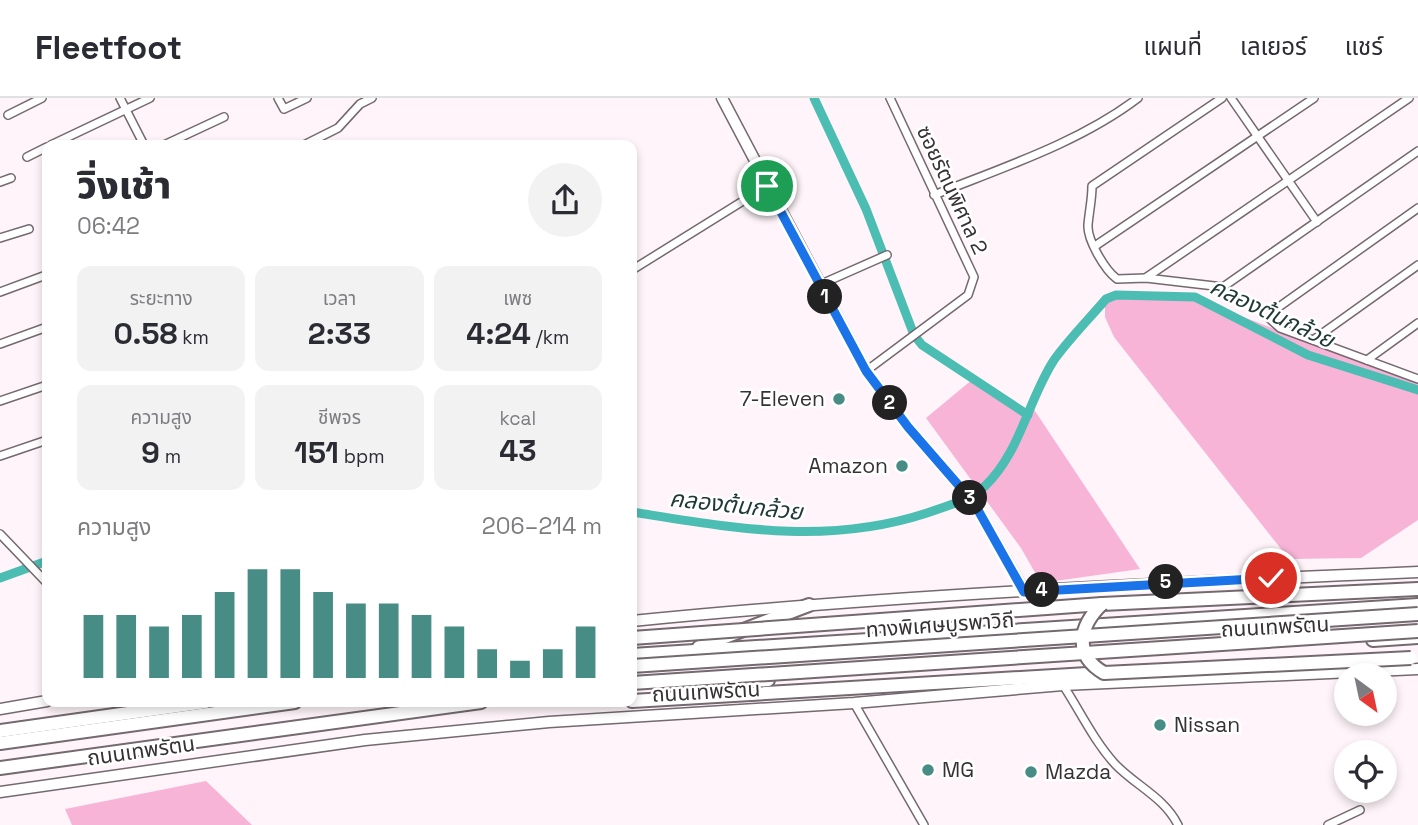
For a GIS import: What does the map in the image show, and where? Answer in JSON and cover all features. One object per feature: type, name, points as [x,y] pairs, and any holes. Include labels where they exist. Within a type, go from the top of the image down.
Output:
[{"type":"highway","points":[[637,638],[1102,604],[1413,589]]},
{"type":"highway","points":[[1102,604],[1086,623],[1082,638],[1088,662],[1104,673]]},
{"type":"highway","points":[[689,651],[809,605]]},
{"type":"highway","name":"ถนนเทพรัตน","points":[[637,655],[1418,605]]},
{"type":"highway","name":"ทางพิเศษบูรพาวิถี","points":[[637,666],[1418,614]]},
{"type":"highway","name":"ทางพิเศษบูรพาวิถี","points":[[637,686],[1418,631]]},
{"type":"highway","name":"ถนนเทพรัตน","points":[[637,686],[1418,637]]},
{"type":"highway","points":[[637,701],[1104,673],[1416,662]]},
{"type":"highway","name":"ถนนเทพรัตน","points":[[0,731],[168,707]]},
{"type":"highway","points":[[0,743],[259,707]]},
{"type":"highway","points":[[0,759],[390,707]]},
{"type":"highway","name":"ถนนเทพรัตน","points":[[0,768],[444,707]]},
{"type":"highway","points":[[0,724],[68,720]]},
{"type":"highway","points":[[0,775],[50,760]]},
{"type":"main road","points":[[722,98],[818,285],[866,371],[908,427],[974,503],[1024,592]]},
{"type":"main road","points":[[637,621],[809,605],[1193,580],[1418,572]]},
{"type":"main road","name":"ถนนเทพรัตน","points":[[0,792],[261,753],[447,731],[628,716],[854,703],[1063,685],[1416,662]]},
{"type":"main road","points":[[0,709],[42,702]]},
{"type":"street","points":[[8,115],[42,98]]},
{"type":"street","points":[[120,98],[142,140]]},
{"type":"street","points":[[62,140],[150,98]]},
{"type":"street","points":[[278,98],[284,109],[307,98]]},
{"type":"street","points":[[314,140],[338,128],[360,104],[372,98]]},
{"type":"street","name":"ซอยรัตนพิศาล 2","points":[[866,371],[968,295],[974,277],[890,98]]},
{"type":"street","points":[[934,195],[1071,137],[1122,110],[1138,98]]},
{"type":"street","points":[[1222,98],[1094,183],[1088,224],[1094,246],[1114,277],[1223,287],[1418,151]]},
{"type":"street","points":[[1231,98],[1317,222]]},
{"type":"street","points":[[1094,246],[1314,98]]},
{"type":"street","points":[[1146,278],[1409,98]]},
{"type":"street","points":[[175,140],[223,117]]},
{"type":"street","points":[[27,157],[42,150]]},
{"type":"street","points":[[0,182],[11,178]]},
{"type":"street","points":[[637,267],[767,186]]},
{"type":"street","points":[[1418,208],[1270,315],[1273,324],[1418,379]]},
{"type":"street","points":[[0,239],[29,229]]},
{"type":"street","points":[[818,285],[887,255]]},
{"type":"street","points":[[1312,340],[1418,264]]},
{"type":"street","points":[[0,292],[42,276]]},
{"type":"street","points":[[1367,360],[1418,323]]},
{"type":"street","points":[[0,344],[42,329]]},
{"type":"street","points":[[0,401],[42,387]]},
{"type":"street","points":[[0,456],[42,442]]},
{"type":"street","points":[[0,534],[42,578]]},
{"type":"street","points":[[1063,685],[1107,754],[1125,774],[1165,804],[1178,825]]},
{"type":"street","points":[[854,703],[924,825]]},
{"type":"street","points":[[1328,825],[1360,810]]},
{"type":"shaded area","points":[[1120,294],[1194,298],[1418,384],[1418,520],[1361,558],[1289,559],[1114,337],[1105,317],[1105,304]]},
{"type":"shaded area","points":[[973,379],[1023,410],[1031,405],[1140,569],[1041,583],[1021,548],[926,418]]},
{"type":"shaded area","points":[[206,781],[252,825],[72,825],[65,809]]},
{"type":"waterway","points":[[814,98],[866,209],[914,335],[922,345],[1028,415]]},
{"type":"waterway","name":"คลองต้นกล้วย","points":[[637,513],[744,528],[816,531],[890,523],[965,499],[985,486],[1007,458],[1054,360],[1106,299],[1116,295],[1195,297],[1308,355],[1418,390]]},
{"type":"waterway","name":"คลองต้นกล้วย","points":[[0,578],[42,563]]},
{"type":"place","name":"7-Eleven","points":[[839,399]]},
{"type":"place","name":"Amazon","points":[[902,466]]},
{"type":"place","name":"Nissan","points":[[1160,725]]},
{"type":"place","name":"MG","points":[[928,770]]},
{"type":"place","name":"Mazda","points":[[1031,772]]},
{"type":"route","points":[[767,186],[866,371],[908,427],[974,503],[1024,592],[1193,580],[1271,578]]}]
